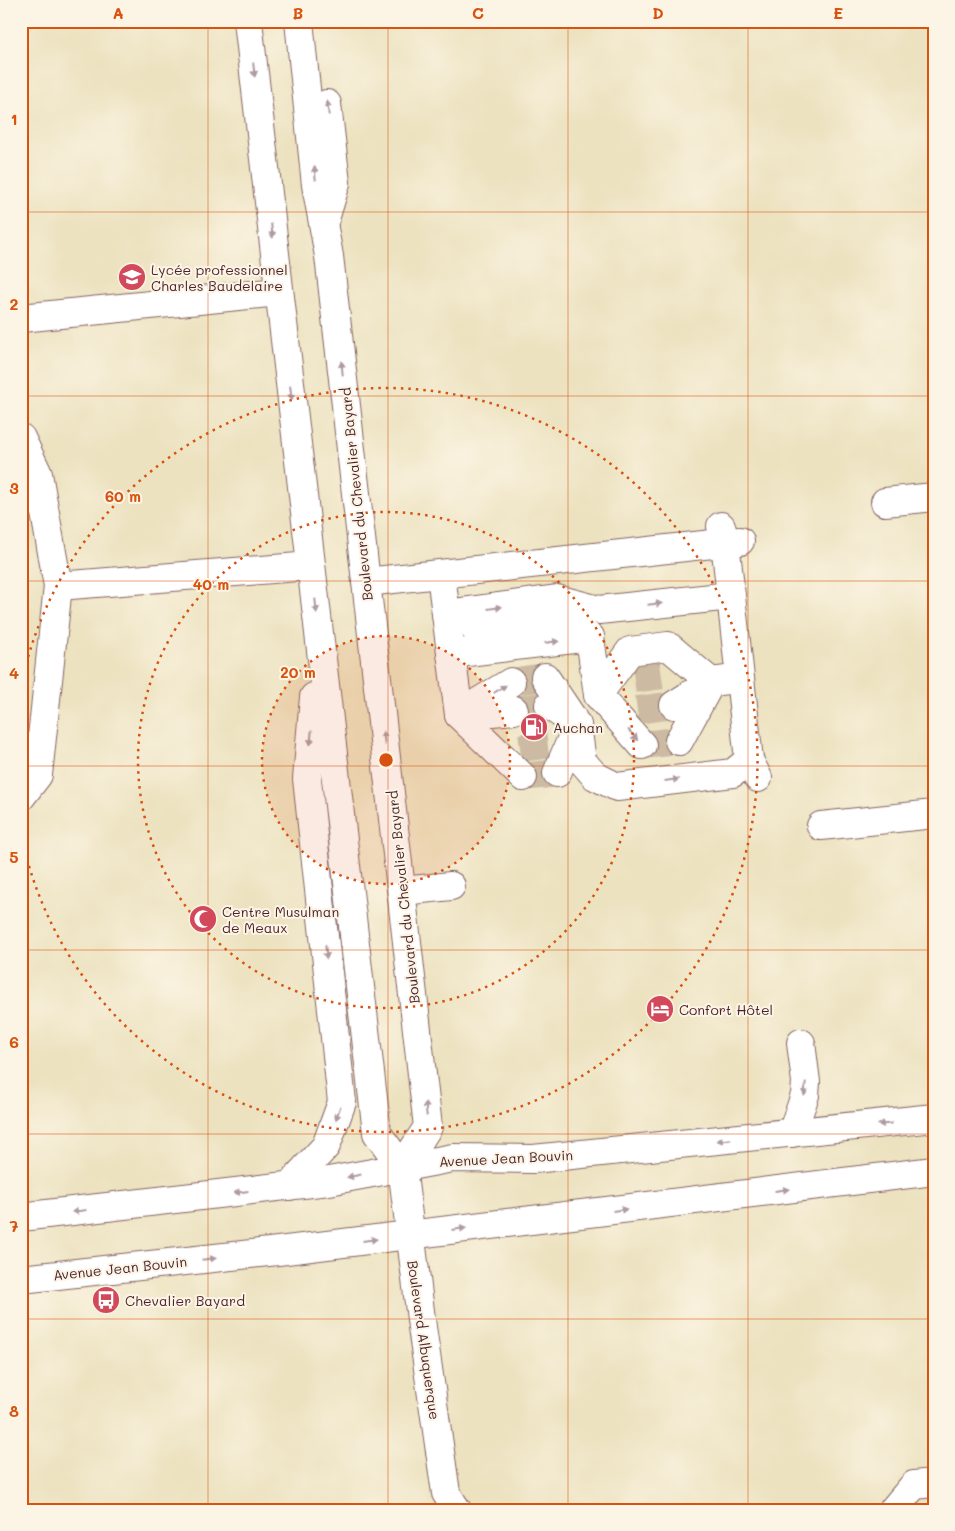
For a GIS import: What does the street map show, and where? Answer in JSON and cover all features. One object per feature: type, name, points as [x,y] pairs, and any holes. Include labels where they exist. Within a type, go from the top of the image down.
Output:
[{"type":"street","points":[[248,21],[377,1133],[402,1167]]},
{"type":"street","name":"Boulevard du Chevalier Bayard","points":[[299,21],[316,185],[329,256],[428,1127],[402,1167]]},
{"type":"street","points":[[318,21],[336,183],[323,225]]},
{"type":"street","points":[[21,318],[280,292]]},
{"type":"street","points":[[21,438],[38,474],[58,586],[38,775],[21,797]]},
{"type":"street","points":[[885,502],[934,497]]},
{"type":"street","points":[[366,582],[441,575],[728,536],[731,596],[754,769],[617,787],[595,776],[582,761],[577,725],[545,677]]},
{"type":"street","points":[[58,586],[311,566]]},
{"type":"street","points":[[441,575],[459,715],[523,777]]},
{"type":"street","points":[[449,633],[557,599],[599,610],[731,596]]},
{"type":"street","points":[[449,633],[590,637],[598,695],[642,745]]},
{"type":"street","points":[[289,1186],[326,1146],[342,1102],[307,779],[319,637]]},
{"type":"street","points":[[598,695],[630,651],[668,646],[711,682]]},
{"type":"street","points":[[671,674],[711,682],[741,678]]},
{"type":"street","points":[[598,695],[634,679]]},
{"type":"street","points":[[459,715],[511,682]]},
{"type":"street","points":[[674,705],[711,682]]},
{"type":"street","points":[[679,741],[711,682]]},
{"type":"street","points":[[598,695],[637,710]]},
{"type":"street","points":[[549,705],[577,725]]},
{"type":"street","points":[[459,715],[514,710]]},
{"type":"street","points":[[459,715],[520,748]]},
{"type":"street","points":[[553,744],[577,725]]},
{"type":"street","points":[[557,773],[577,725]]},
{"type":"street","points":[[821,826],[934,814]]},
{"type":"street","points":[[402,891],[451,886]]},
{"type":"street","points":[[792,1134],[805,1095],[806,1082],[801,1043]]},
{"type":"street","name":"Avenue Jean Bouvin","points":[[21,1217],[329,1181],[453,1158],[533,1159],[934,1118]]},
{"type":"street","name":"Boulevard Albuquerque","points":[[402,1167],[446,1492],[457,1510]]},
{"type":"street","name":"Avenue Jean Bouvin","points":[[21,1279],[410,1235],[934,1171]]},
{"type":"street","points":[[893,1510],[914,1485],[934,1483]]},
{"type":"tunnel","points":[[634,679],[671,674]]},
{"type":"tunnel","points":[[511,682],[545,677]]},
{"type":"tunnel","points":[[514,710],[549,705]]},
{"type":"tunnel","points":[[637,710],[674,705]]},
{"type":"tunnel","points":[[642,745],[679,741]]},
{"type":"tunnel","points":[[520,748],[553,744]]},
{"type":"tunnel","points":[[523,777],[557,773]]},
{"type":"place","name":"Lycée professionnel Charles Baudelaire","points":[[132,277]]},
{"type":"place","name":"Auchan","points":[[534,727]]},
{"type":"place","name":"Centre Musulman de Meaux","points":[[203,919]]},
{"type":"place","name":"Confort Hôtel","points":[[660,1009]]},
{"type":"place","name":"Chevalier Bayard","points":[[106,1300]]}]
